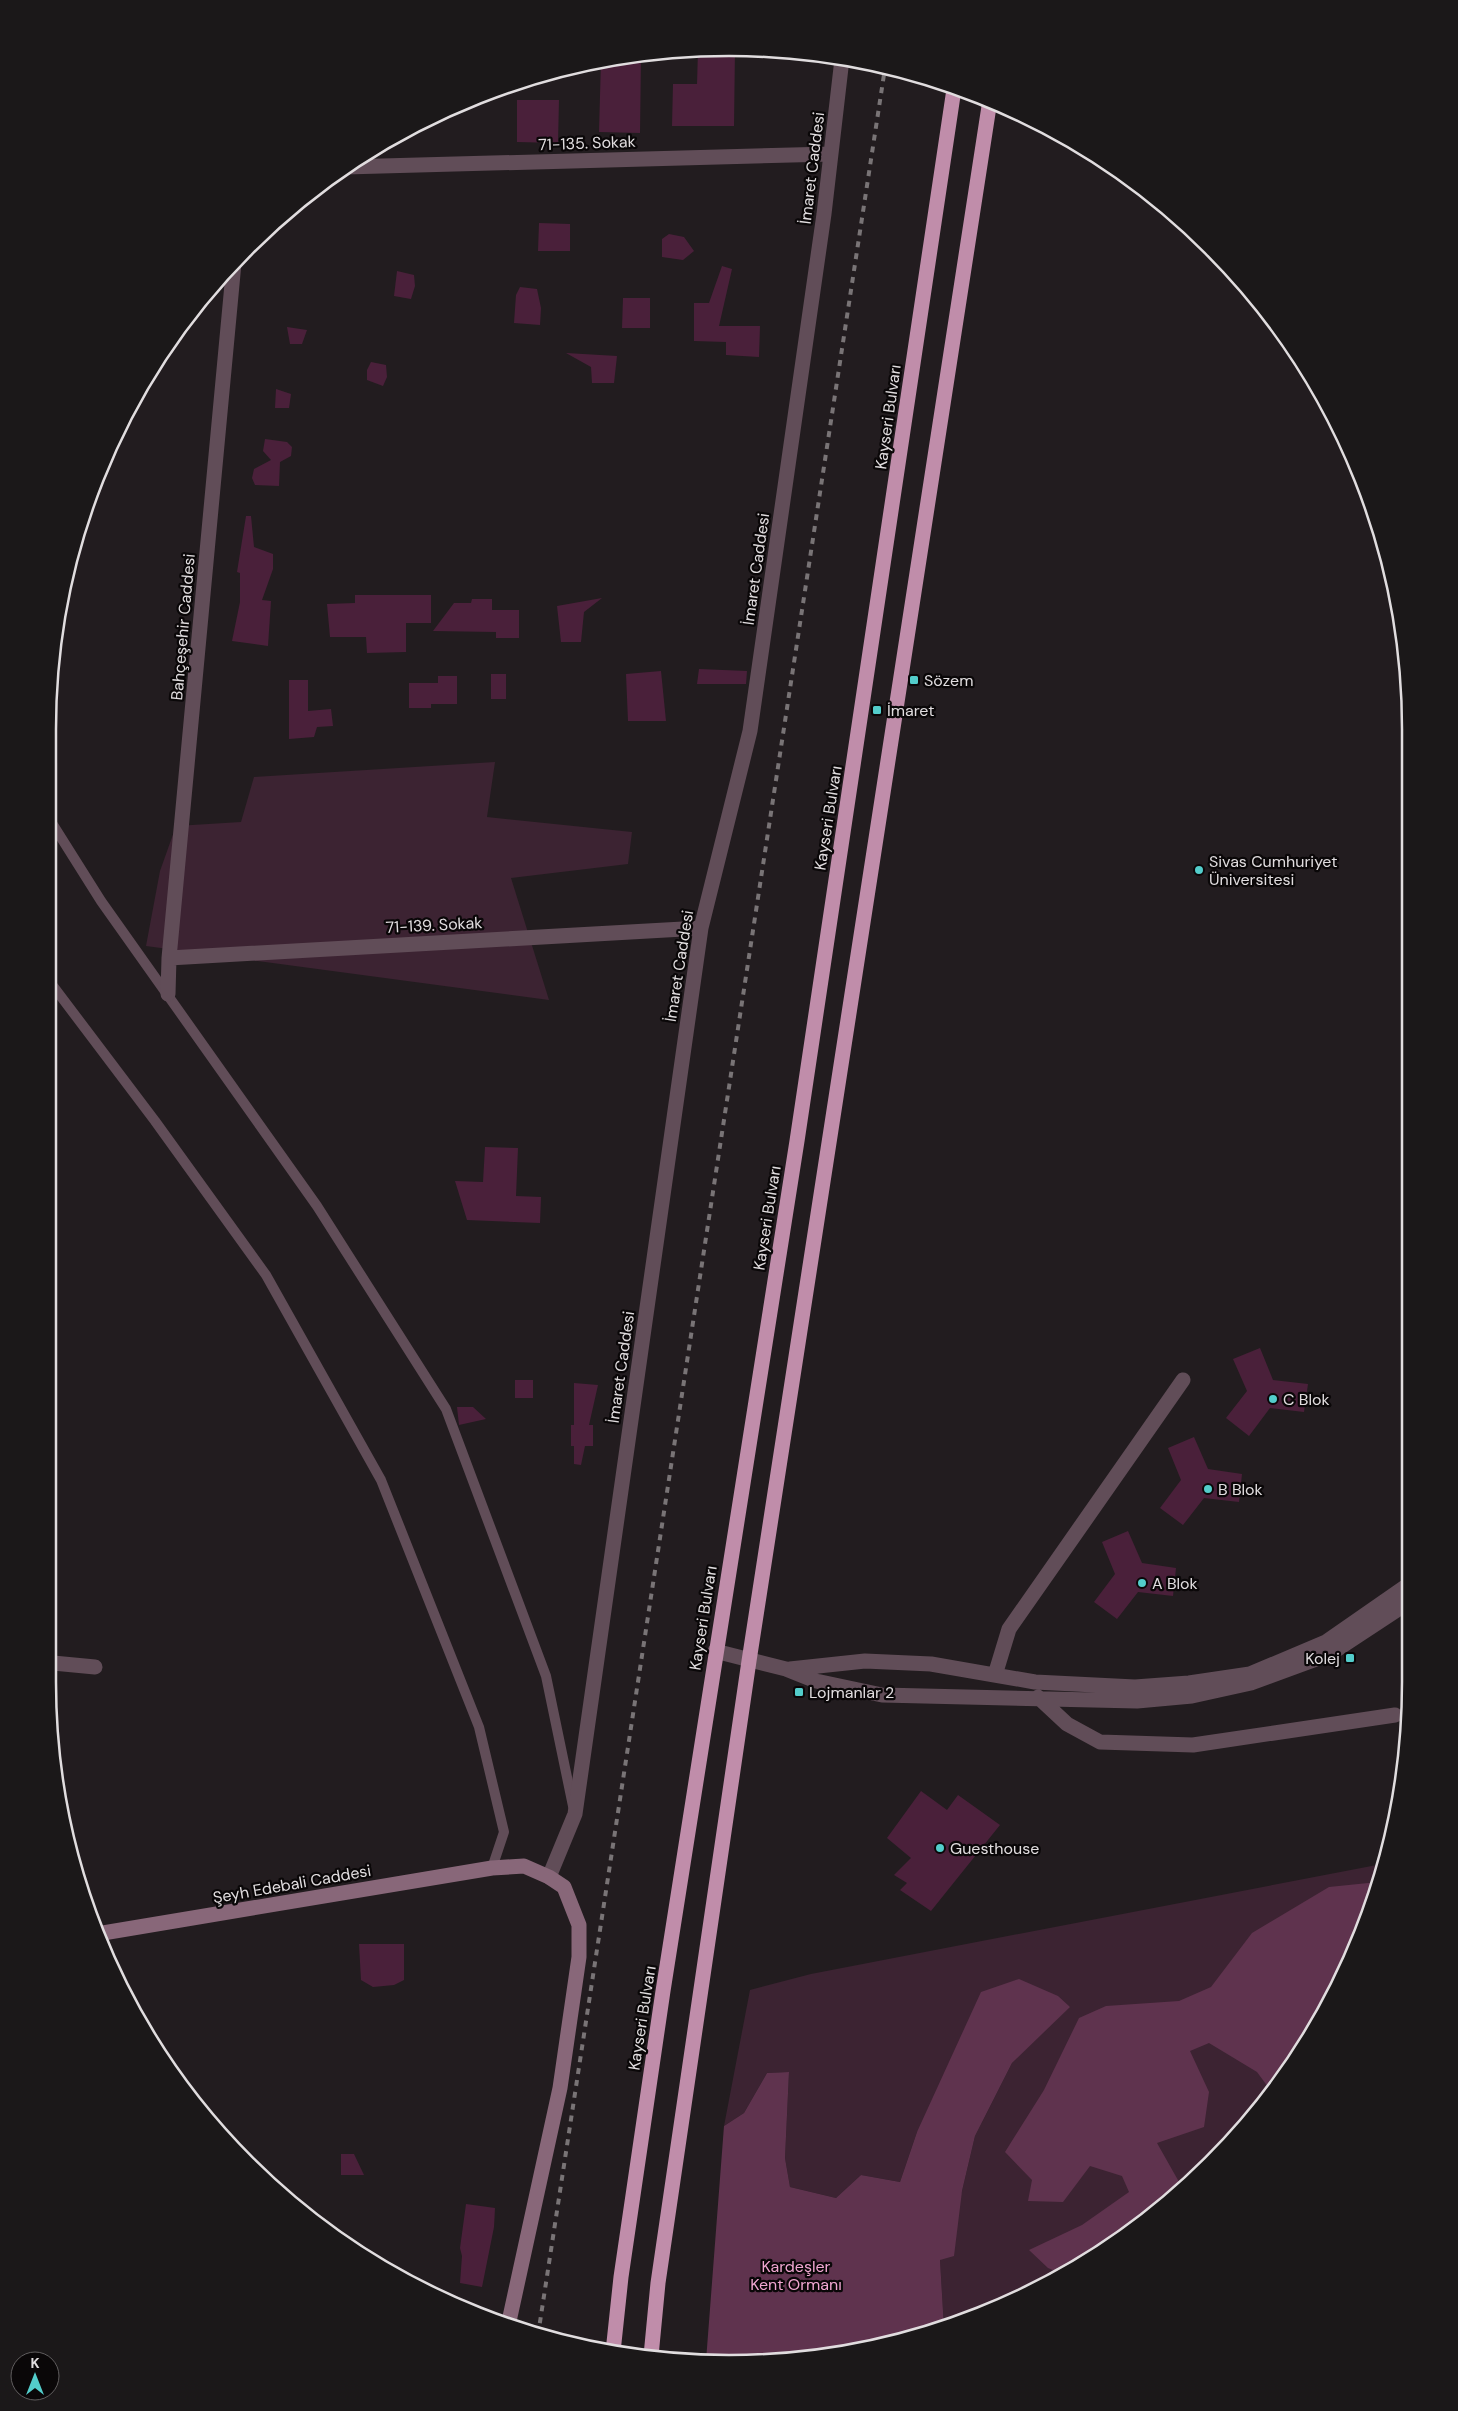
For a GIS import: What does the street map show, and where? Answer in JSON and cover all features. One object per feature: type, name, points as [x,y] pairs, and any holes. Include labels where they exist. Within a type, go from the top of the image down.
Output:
[{"type":"highway","name":"Kayseri Bulvarı","points":[[615,2345],[620,2277],[797,1140],[953,95]]},
{"type":"highway","points":[[651,2350],[658,2283],[749,1661],[989,108]]},
{"type":"street","name":"İmaret Caddesi","points":[[549,1877],[575,1814],[701,928],[750,731],[831,154],[841,66]]},
{"type":"street","name":"71-135. Sokak","points":[[360,167],[831,154]]},
{"type":"street","name":"Bahçeşehir Caddesi","points":[[168,994],[169,958],[233,274]]},
{"type":"street","name":"71-139. Sokak","points":[[169,958],[701,928]]},
{"type":"street","points":[[995,1675],[1009,1629],[1183,1380]]},
{"type":"street","points":[[786,1670],[865,1660],[931,1664],[1034,1682],[1135,1687],[1189,1684],[1250,1674],[1326,1642],[1402,1589]]},
{"type":"street","points":[[716,1651],[786,1670],[816,1681],[882,1695],[1038,1697],[1137,1701],[1192,1696],[1251,1684],[1330,1654],[1402,1606]]},
{"type":"street","points":[[56,1663],[95,1667]]},
{"type":"street","points":[[1038,1697],[1067,1724],[1100,1742],[1193,1745],[1395,1715]]},
{"type":"street","name":"Şeyh Edebali Caddesi","points":[[105,1933],[492,1868],[524,1866],[564,1886],[579,1925],[579,1957],[560,2088],[510,2318]]},
{"type":"lane","points":[[56,830],[101,901],[318,1206],[446,1409],[546,1676],[575,1814]]},
{"type":"lane","points":[[56,990],[156,1121],[266,1275],[381,1480],[479,1727],[504,1832],[492,1868]]},
{"type":"shaded area","points":[[495,762],[487,817],[632,832],[628,864],[511,878],[549,1000],[146,946],[160,871],[176,826],[241,822],[254,777]]},
{"type":"shaded area","points":[[1376,1865],[1351,1939],[1312,2018],[1263,2092],[1205,2158],[1139,2216],[1065,2265],[986,2304],[943,2319],[940,2260],[962,2191],[975,2136],[1012,2063],[1070,2006],[917,2132],[900,2182],[861,2175],[836,2198],[790,2187],[785,2158],[789,2072],[767,2073],[744,2113],[724,2126],[750,1990],[811,1974]]},
{"type":"green space","points":[[1371,1883],[1351,1939],[1332,1980],[1312,2018],[1267,2086],[1257,2072],[1209,2043],[1190,2051],[1209,2092],[1204,2127],[1157,2143],[1179,2182],[1139,2216],[1103,2241],[1054,2271],[1048,2268],[1029,2250],[1082,2225],[1129,2192],[1122,2176],[1090,2166],[1063,2202],[1028,2201],[1032,2180],[1005,2152],[1044,2090],[1079,2018],[1106,2006],[1179,2001],[1211,1987],[1252,1933],[1329,1887]]},
{"type":"green space","name":"Kardeşler Kent Ormanı","points":[[1019,1979],[1058,1996],[1070,2007],[1012,2063],[975,2136],[962,2191],[954,2256],[940,2260],[943,2319],[903,2332],[817,2349],[729,2355],[707,2354],[724,2126],[744,2113],[767,2073],[789,2072],[785,2158],[790,2187],[836,2198],[861,2175],[900,2182],[917,2132],[981,1992]]},
{"type":"building","points":[[735,56],[734,126],[672,126],[673,84],[697,84],[698,57]]},
{"type":"building","points":[[641,62],[640,133],[599,132],[601,69]]},
{"type":"building","points":[[517,100],[559,100],[558,143],[517,142]]},
{"type":"building","points":[[539,223],[570,224],[570,251],[538,251]]},
{"type":"building","points":[[669,234],[684,237],[694,251],[683,260],[662,257],[662,239]]},
{"type":"building","points":[[722,266],[732,269],[719,326],[760,326],[759,357],[726,355],[726,342],[694,341],[694,303],[709,303]]},
{"type":"building","points":[[397,271],[414,275],[415,286],[411,299],[394,296]]},
{"type":"building","points":[[520,287],[537,289],[541,308],[540,325],[514,323],[516,295]]},
{"type":"building","points":[[623,298],[650,298],[650,328],[622,328]]},
{"type":"building","points":[[287,327],[307,330],[302,344],[290,344]]},
{"type":"building","points":[[566,353],[617,356],[614,383],[592,383],[591,367]]},
{"type":"building","points":[[371,362],[386,365],[387,377],[383,386],[367,380],[367,370]]},
{"type":"building","points":[[276,389],[291,394],[289,408],[275,408]]},
{"type":"building","points":[[265,439],[287,442],[292,447],[291,456],[280,462],[279,486],[255,485],[252,478],[254,469],[271,460],[263,451]]},
{"type":"building","points":[[246,516],[251,516],[254,547],[273,554],[273,569],[262,600],[271,601],[268,646],[232,641],[240,602],[240,573],[237,572]]},
{"type":"building","points":[[355,595],[431,595],[431,623],[406,623],[406,652],[367,653],[366,637],[330,637],[327,604],[355,603]]},
{"type":"building","points":[[602,598],[584,612],[581,642],[561,642],[557,606]]},
{"type":"building","points":[[472,599],[492,599],[492,610],[519,610],[519,638],[496,638],[496,632],[433,631],[454,603],[471,603]]},
{"type":"building","points":[[699,669],[747,671],[746,684],[697,684]]},
{"type":"building","points":[[661,671],[666,721],[628,721],[626,674]]},
{"type":"building","points":[[491,674],[506,674],[506,699],[491,699]]},
{"type":"building","points":[[438,676],[457,676],[457,704],[431,704],[431,708],[409,708],[409,683],[438,683]]},
{"type":"building","points":[[289,680],[308,680],[308,711],[331,709],[333,726],[317,727],[314,737],[289,739]]},
{"type":"building","points":[[485,1147],[518,1148],[516,1196],[541,1197],[540,1223],[467,1220],[455,1181],[483,1182]]},
{"type":"building","name":"C Blok","points":[[1260,1348],[1273,1380],[1308,1384],[1304,1412],[1270,1408],[1249,1436],[1226,1418],[1247,1391],[1233,1359]]},
{"type":"building","points":[[515,1380],[533,1380],[533,1398],[515,1398]]},
{"type":"building","points":[[574,1383],[598,1385],[589,1425],[593,1425],[593,1446],[585,1446],[581,1465],[574,1464],[574,1446],[571,1446],[571,1425],[574,1425]]},
{"type":"building","points":[[457,1407],[473,1407],[486,1419],[459,1425]]},
{"type":"building","name":"B Blok","points":[[1194,1437],[1208,1469],[1242,1474],[1239,1502],[1204,1498],[1183,1525],[1160,1508],[1181,1480],[1168,1448]]},
{"type":"building","name":"A Blok","points":[[1128,1531],[1142,1563],[1176,1568],[1173,1596],[1138,1592],[1117,1619],[1094,1602],[1115,1574],[1102,1542]]},
{"type":"building","name":"Guesthouse","points":[[921,1791],[947,1810],[958,1795],[1000,1825],[931,1911],[900,1890],[907,1883],[894,1875],[911,1858],[887,1838]]},
{"type":"building","points":[[359,1944],[404,1944],[404,1980],[394,1985],[373,1987],[361,1980]]},
{"type":"building","points":[[341,2154],[354,2154],[364,2175],[341,2175]]},
{"type":"building","points":[[466,2204],[495,2208],[494,2227],[482,2287],[460,2283],[462,2256],[460,2248]]},
{"type":"railway","points":[[539,2327],[884,75]]},
{"type":"place","name":"Sözem","points":[[914,680]]},
{"type":"place","name":"İmaret","points":[[877,710]]},
{"type":"place","name":"Sivas Cumhuriyet Üniversitesi","points":[[1199,870]]},
{"type":"place","name":"C Blok","points":[[1273,1399]]},
{"type":"place","name":"B Blok","points":[[1208,1489]]},
{"type":"place","name":"A Blok","points":[[1142,1583]]},
{"type":"place","name":"Kolej","points":[[1350,1658]]},
{"type":"place","name":"Lojmanlar 2","points":[[799,1692]]},
{"type":"place","name":"Guesthouse","points":[[940,1848]]}]
